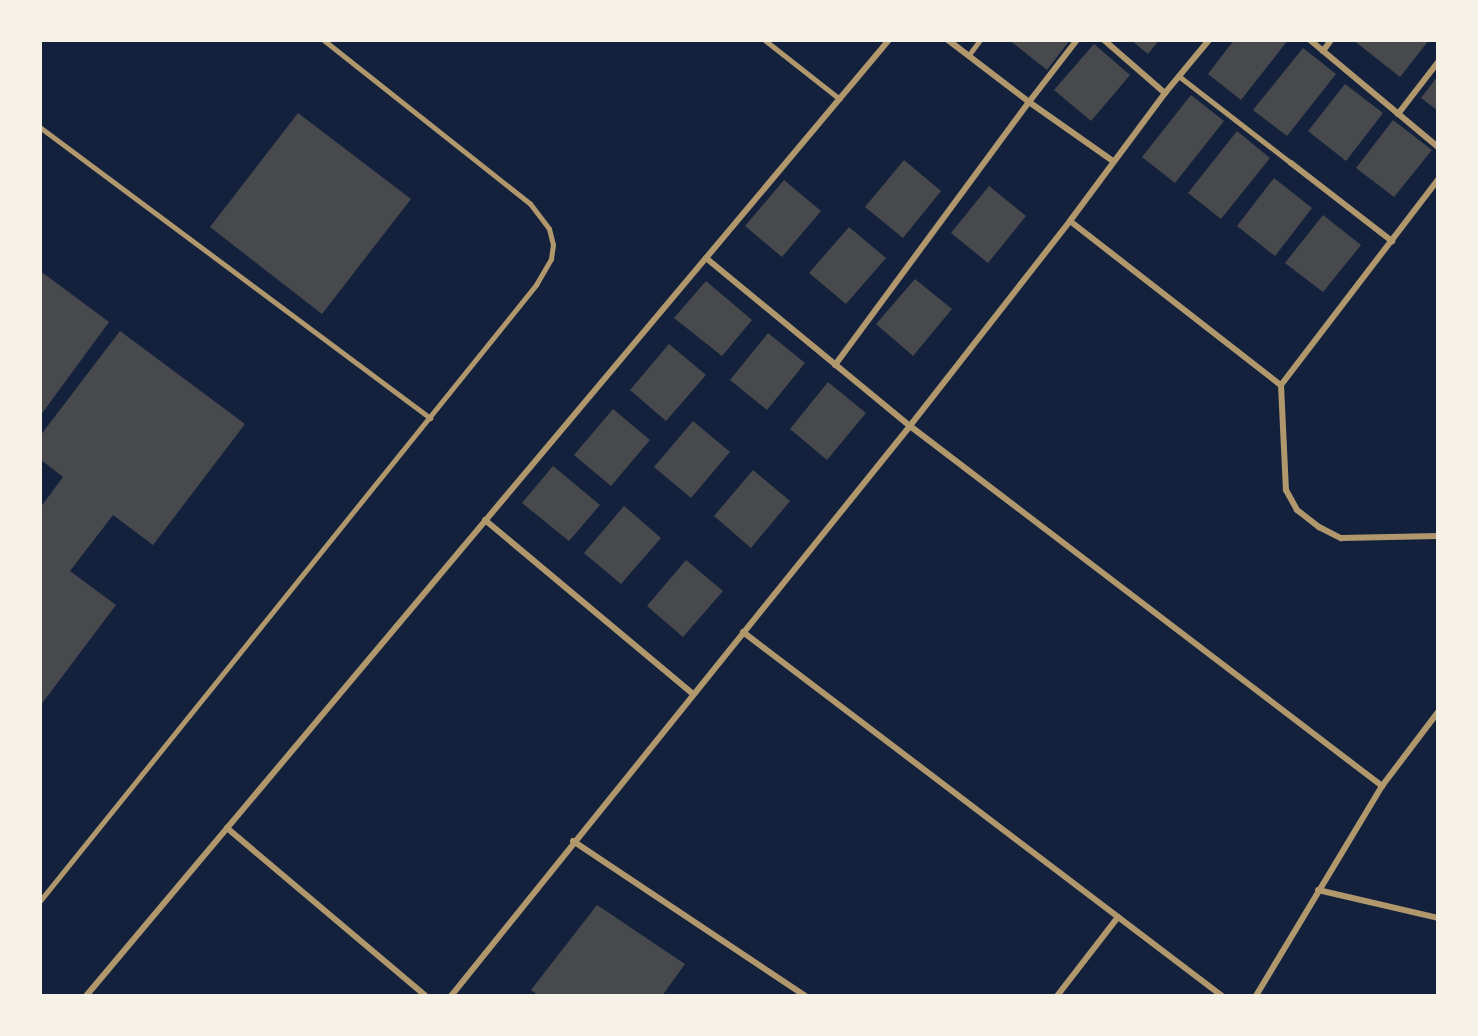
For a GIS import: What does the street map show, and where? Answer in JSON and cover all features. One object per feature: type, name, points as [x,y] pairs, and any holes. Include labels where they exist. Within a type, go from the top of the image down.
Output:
[{"type":"street","points":[[86,996],[889,40]]},
{"type":"street","points":[[948,40],[1029,102],[1113,161]]},
{"type":"street","points":[[836,364],[1077,40]]},
{"type":"street","points":[[1104,40],[1165,93]]},
{"type":"street","points":[[451,996],[573,841],[910,426],[1070,221],[1165,93],[1209,40]]},
{"type":"street","points":[[1310,40],[1437,147]]},
{"type":"street","points":[[1323,51],[1331,40]]},
{"type":"street","points":[[1398,114],[1437,62]]},
{"type":"street","points":[[1290,163],[1392,241]]},
{"type":"street","points":[[1437,180],[1281,385],[1286,490],[1297,510],[1319,527],[1341,538],[1437,536]]},
{"type":"street","points":[[1070,221],[1281,385]]},
{"type":"street","points":[[706,258],[910,426],[1382,786]]},
{"type":"street","points":[[485,520],[693,694]]},
{"type":"street","points":[[743,632],[1222,996]]},
{"type":"street","points":[[1256,996],[1382,786],[1437,712]]},
{"type":"street","points":[[227,828],[426,996]]},
{"type":"street","points":[[573,841],[805,996]]},
{"type":"street","points":[[1318,890],[1437,918]]},
{"type":"street","points":[[1057,996],[1118,917]]},
{"type":"lane","points":[[40,901],[430,418],[545,273],[551,259],[553,245],[549,230],[530,204],[323,40]]},
{"type":"lane","points":[[765,40],[773,43],[840,99]]},
{"type":"lane","points":[[968,56],[980,40]]},
{"type":"lane","points":[[1179,76],[1290,163]]},
{"type":"lane","points":[[40,127],[430,418]]},
{"type":"building","points":[[1009,40],[1070,40],[1047,70]]},
{"type":"building","points":[[1131,40],[1159,40],[1148,54]]},
{"type":"building","points":[[1234,40],[1288,40],[1241,100],[1208,74]]},
{"type":"building","points":[[1353,40],[1429,40],[1400,77]]},
{"type":"building","points":[[1094,44],[1130,75],[1091,121],[1054,90]]},
{"type":"building","points":[[1303,48],[1336,74],[1287,136],[1253,110]]},
{"type":"building","points":[[1437,77],[1437,110],[1421,98]]},
{"type":"building","points":[[1345,84],[1383,113],[1346,161],[1308,131]]},
{"type":"building","points":[[1191,95],[1224,121],[1175,183],[1142,157]]},
{"type":"building","points":[[298,113],[411,199],[322,314],[210,227]]},
{"type":"building","points":[[1393,120],[1432,150],[1394,197],[1356,168]]},
{"type":"building","points":[[1237,131],[1270,158],[1221,219],[1188,193]]},
{"type":"building","points":[[904,160],[941,191],[903,238],[865,207]]},
{"type":"building","points":[[1274,178],[1312,208],[1275,256],[1237,226]]},
{"type":"building","points":[[784,180],[821,211],[782,257],[745,226]]},
{"type":"building","points":[[989,186],[1026,216],[988,263],[951,233]]},
{"type":"building","points":[[1323,215],[1361,245],[1323,292],[1285,263]]},
{"type":"building","points":[[849,227],[886,258],[846,304],[809,273]]},
{"type":"building","points":[[43,273],[109,322],[40,416],[40,276]]},
{"type":"building","points":[[915,279],[952,309],[913,356],[876,324]]},
{"type":"building","points":[[706,281],[752,320],[722,356],[674,318]]},
{"type":"building","points":[[120,331],[245,424],[153,545],[113,515],[70,571],[116,605],[40,706],[40,508],[63,477],[40,459],[40,436]]},
{"type":"building","points":[[768,333],[805,363],[767,410],[730,380]]},
{"type":"building","points":[[669,344],[706,375],[666,421],[630,390]]},
{"type":"building","points":[[828,382],[866,413],[827,460],[790,429]]},
{"type":"building","points":[[613,409],[650,440],[611,486],[574,455]]},
{"type":"building","points":[[693,421],[730,452],[691,498],[654,467]]},
{"type":"building","points":[[553,466],[600,505],[569,541],[522,503]]},
{"type":"building","points":[[753,470],[790,501],[751,548],[714,516]]},
{"type":"building","points":[[624,506],[661,538],[621,584],[584,553]]},
{"type":"building","points":[[686,560],[723,591],[683,637],[647,606]]},
{"type":"building","points":[[597,905],[685,964],[662,996],[539,996],[531,990]]}]
